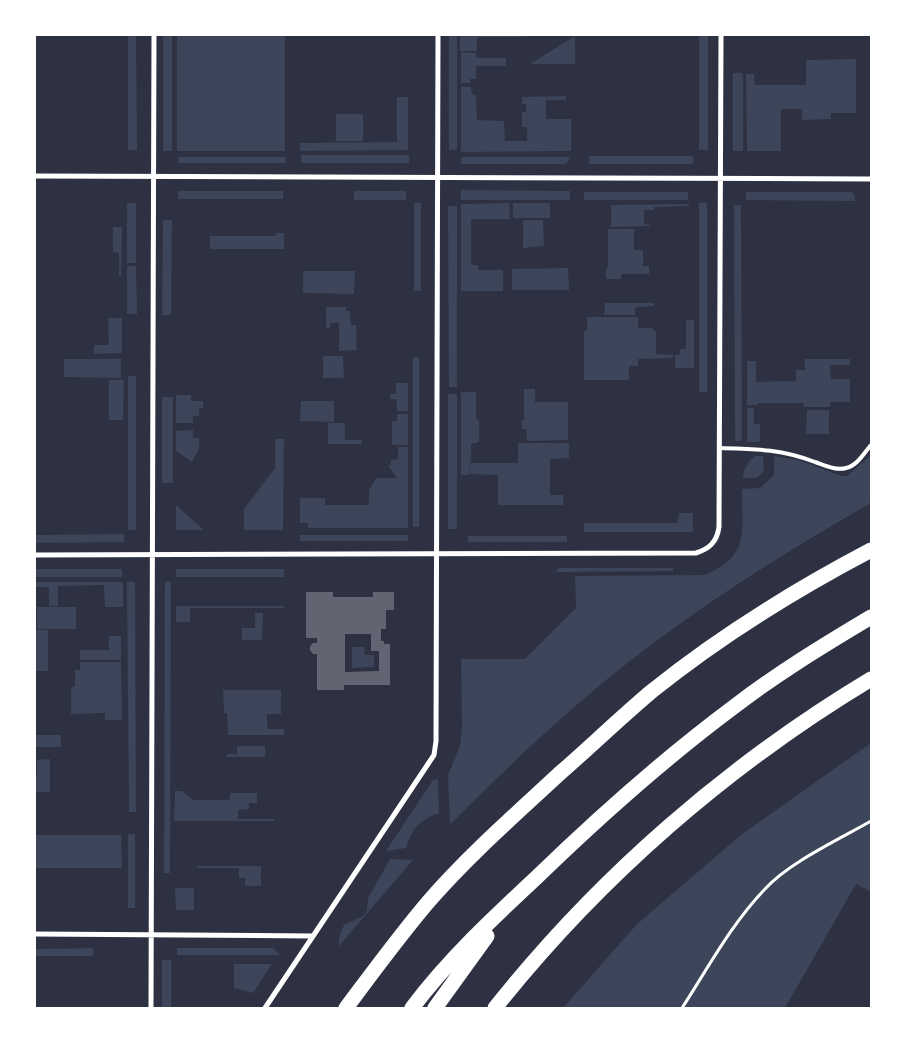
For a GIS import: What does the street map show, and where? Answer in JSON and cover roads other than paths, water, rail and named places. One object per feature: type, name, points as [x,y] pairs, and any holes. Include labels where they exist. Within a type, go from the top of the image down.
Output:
[{"type":"highway","points":[[346,1008],[429,900],[544,788],[652,692],[722,639],[786,599],[871,550]]},
{"type":"highway","points":[[412,1008],[434,979],[512,900],[604,812],[682,746],[736,705],[791,666],[871,617]]},
{"type":"highway","points":[[495,1008],[544,949],[582,909],[674,822],[713,789],[795,727],[871,678]]},
{"type":"highway","points":[[435,1008],[512,900]]},
{"type":"street","points":[[151,1008],[154,35]]},
{"type":"street","points":[[265,1008],[434,755],[437,716],[438,35]]},
{"type":"street","points":[[35,555],[696,552],[703,551],[713,544],[719,527],[721,35]]},
{"type":"street","points":[[35,176],[871,179]]},
{"type":"street","points":[[35,934],[313,936]]},
{"type":"lane","points":[[720,448],[774,450],[827,466],[845,469],[853,465],[871,445]]}]
